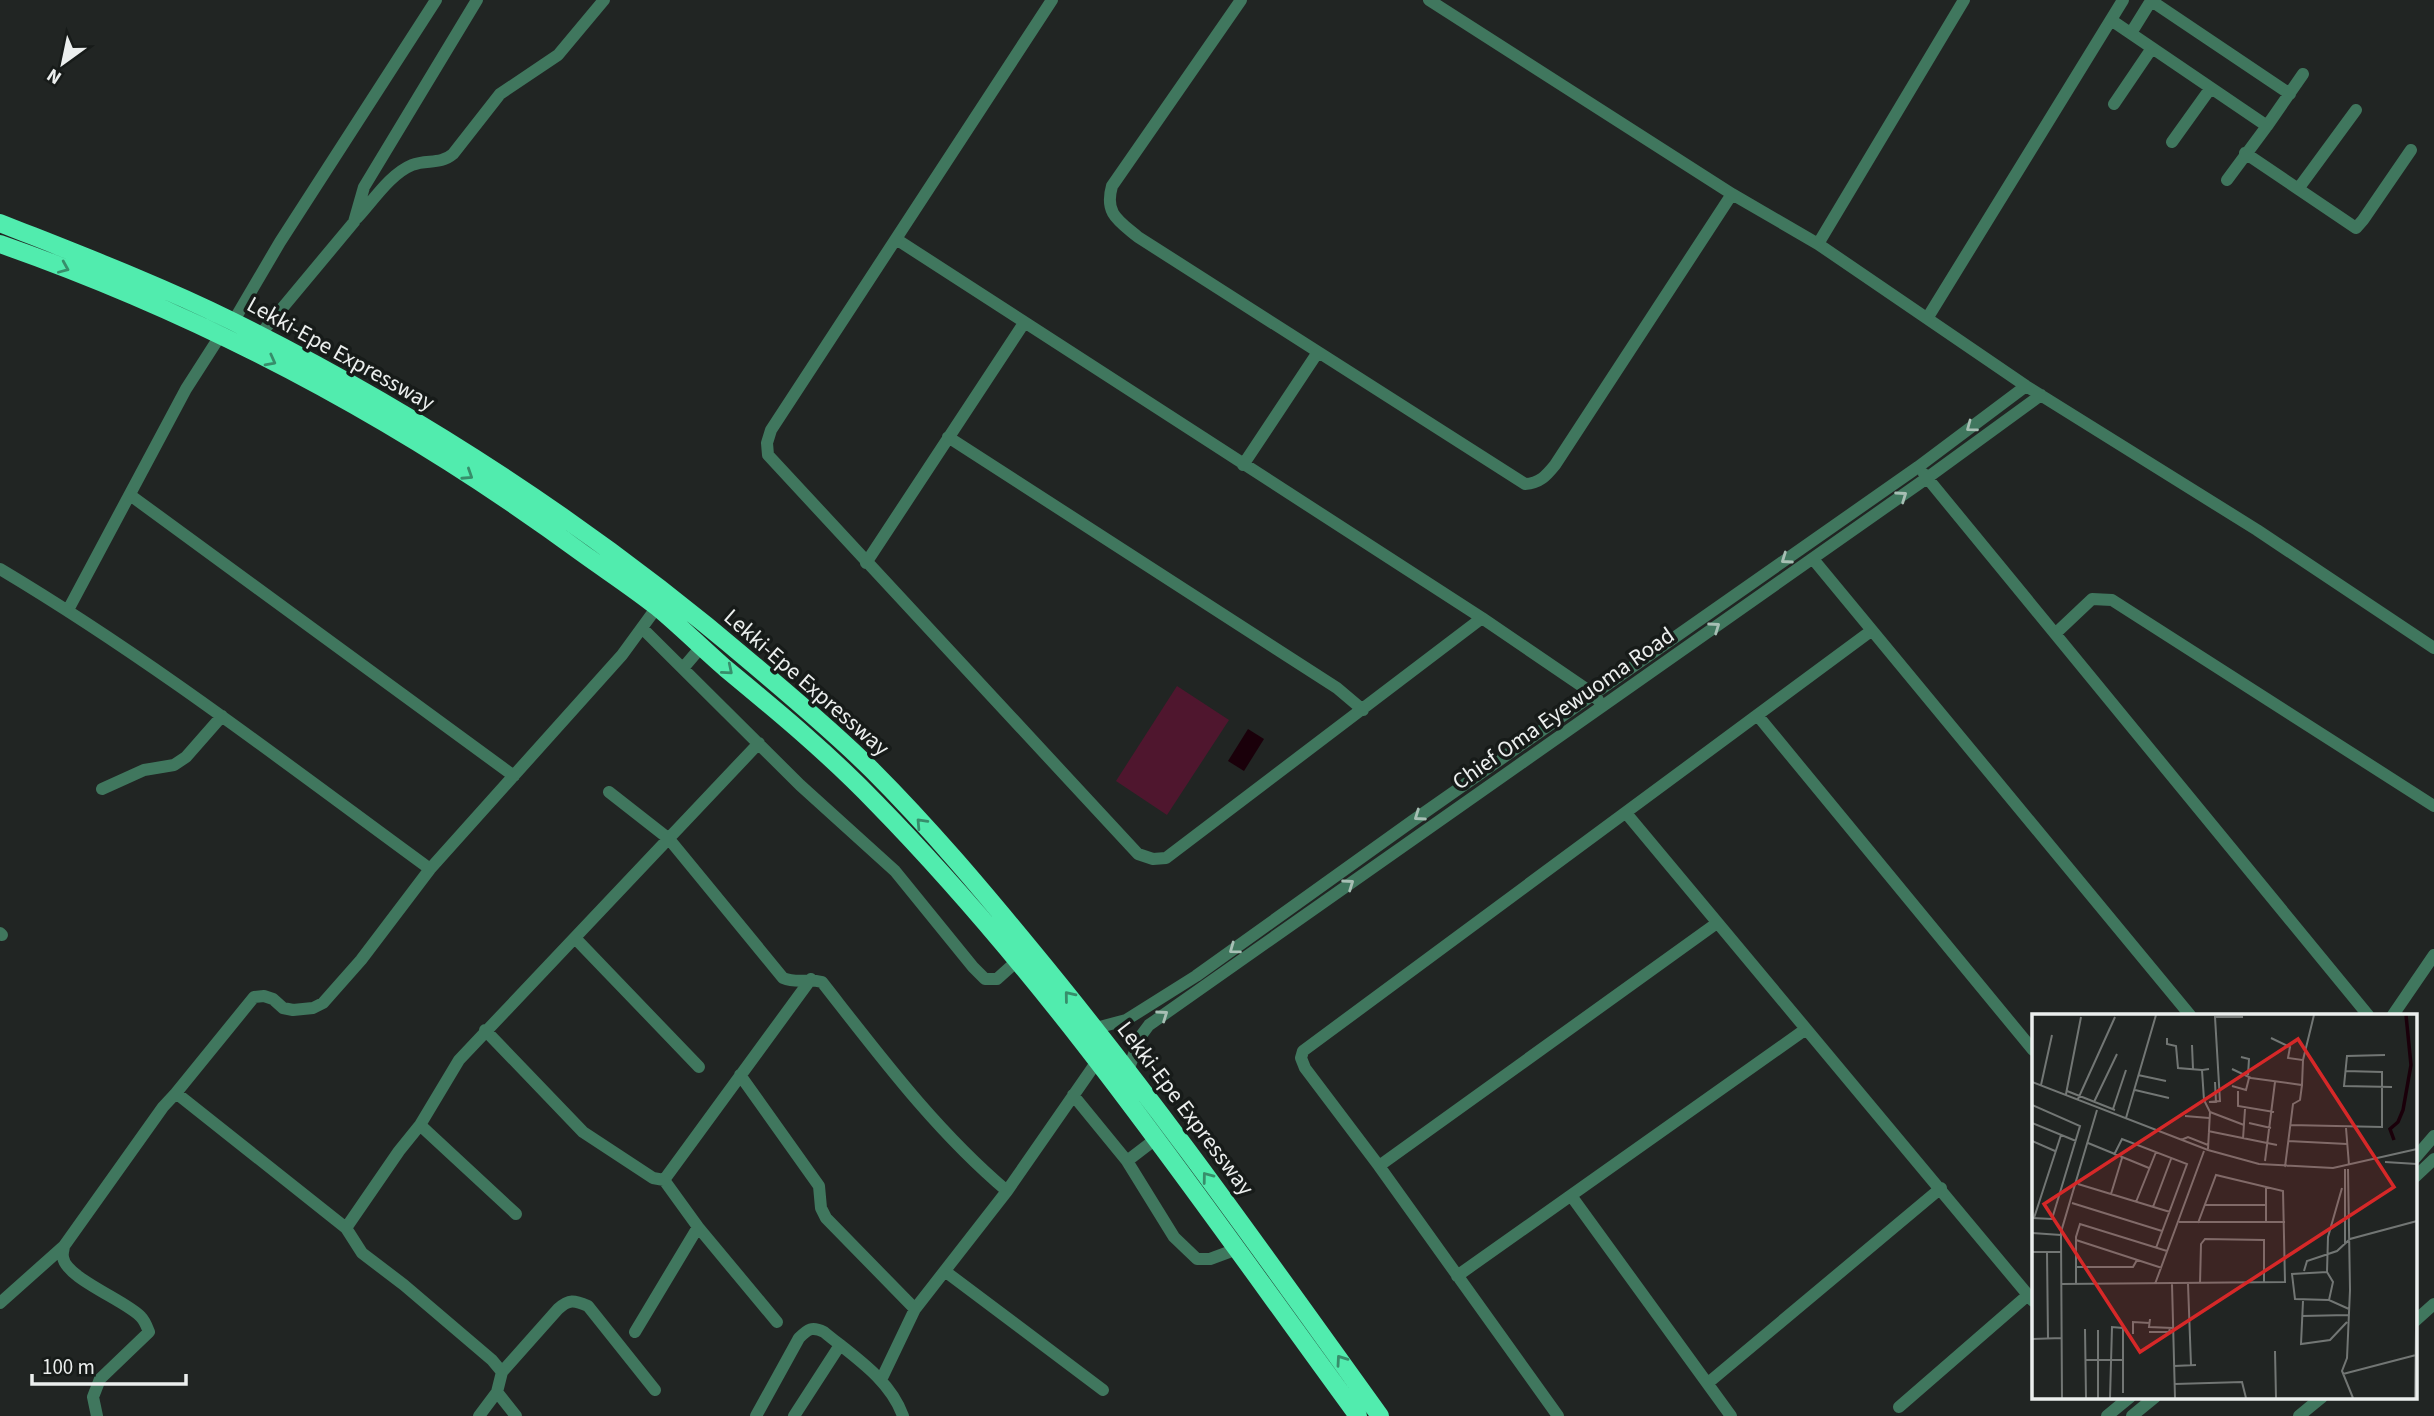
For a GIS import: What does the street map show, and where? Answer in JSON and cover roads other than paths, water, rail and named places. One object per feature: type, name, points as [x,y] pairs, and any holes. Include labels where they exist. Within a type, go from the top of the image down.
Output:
[{"type":"highway","name":"Lekki-Epe Expressway","points":[[0,223],[171,293],[233,322],[409,417],[522,488],[664,591],[818,719],[874,772],[973,878],[1096,1028],[1282,1278],[1367,1413]]},
{"type":"highway","name":"Lekki-Epe Expressway","points":[[0,244],[44,259],[220,336],[333,393],[429,449],[516,505],[657,607],[817,745],[877,803],[1017,961],[1098,1060],[1237,1249],[1367,1413]]},
{"type":"street","points":[[233,322],[280,242],[436,0]]},
{"type":"street","points":[[354,222],[364,187],[477,0]]},
{"type":"street","points":[[259,336],[392,180],[409,166],[419,162],[446,160],[500,94],[558,55],[604,0]]},
{"type":"street","points":[[1052,0],[771,430],[767,443],[768,456],[1139,854],[1153,859],[1166,858],[1482,618]]},
{"type":"street","points":[[1241,0],[1112,186],[1110,209],[1119,221],[1138,237],[1525,484],[1535,483],[1545,477],[1555,465],[1732,194]]},
{"type":"street","points":[[1429,0],[1732,194],[1818,244],[2026,386],[2257,530],[2434,648]]},
{"type":"street","points":[[1818,244],[1964,0]]},
{"type":"street","points":[[1928,317],[2123,0]]},
{"type":"street","points":[[2131,33],[2149,4],[2156,4],[2290,94]]},
{"type":"street","points":[[2111,20],[2267,126]]},
{"type":"street","points":[[2114,104],[2152,48]]},
{"type":"street","points":[[2227,180],[2303,74]]},
{"type":"street","points":[[2172,142],[2210,89]]},
{"type":"street","points":[[2298,189],[2356,110]]},
{"type":"street","points":[[2245,153],[2356,228],[2411,150]]},
{"type":"street","points":[[896,239],[1482,618],[1598,700]]},
{"type":"street","points":[[866,563],[1024,323]]},
{"type":"street","points":[[68,610],[186,389],[220,336]]},
{"type":"street","points":[[1243,465],[1318,352]]},
{"type":"street","name":"Chief Oma Eyewuoma Road","points":[[1128,1071],[1140,1037],[1149,1026],[1919,467],[2026,386]]},
{"type":"street","name":"Chief Oma Eyewuoma Road","points":[[1096,1028],[1126,1020],[1196,976],[1402,829],[1813,559],[2041,395]]},
{"type":"street","points":[[948,437],[1337,688],[1363,710]]},
{"type":"street","points":[[1919,467],[2367,1014]]},
{"type":"street","points":[[130,495],[514,776]]},
{"type":"street","points":[[1813,559],[2189,1014]]},
{"type":"street","points":[[0,569],[68,610],[199,698],[430,869]]},
{"type":"street","points":[[2056,633],[2092,599],[2112,600],[2434,806]]},
{"type":"street","points":[[0,1303],[64,1246],[163,1107],[254,997],[274,999],[283,1008],[293,1010],[313,1008],[323,1003],[361,960],[430,869],[622,655],[657,607]]},
{"type":"street","points":[[642,629],[684,667],[800,785],[895,871],[985,979],[997,979],[1017,961]]},
{"type":"street","points":[[1558,1416],[1379,1166],[1305,1068],[1301,1058],[1303,1051],[1871,631]]},
{"type":"street","points":[[684,667],[701,647]]},
{"type":"street","points":[[102,789],[144,770],[174,765],[186,757],[222,716]]},
{"type":"street","points":[[1758,716],[2032,1049]]},
{"type":"street","points":[[346,1228],[420,1125],[460,1060],[485,1030],[759,743]]},
{"type":"street","points":[[608,792],[669,839],[783,978],[795,982],[811,979],[822,982],[932,1118],[972,1161],[1007,1191]]},
{"type":"street","points":[[1626,813],[2030,1298],[1899,1407]]},
{"type":"street","points":[[1379,1166],[1717,923]]},
{"type":"street","points":[[575,938],[699,1067]]},
{"type":"street","points":[[2394,1014],[2434,955]]},
{"type":"street","points":[[664,1181],[811,979]]},
{"type":"street","points":[[1457,1276],[1806,1029]]},
{"type":"street","points":[[485,1030],[583,1132],[653,1178],[664,1181],[698,1227],[777,1322]]},
{"type":"street","points":[[881,1380],[915,1309],[1007,1191],[1098,1060]]},
{"type":"street","points":[[740,1075],[819,1186],[821,1208],[827,1218],[915,1309]]},
{"type":"street","points":[[176,1093],[346,1228],[362,1253],[404,1284],[492,1360],[502,1373]]},
{"type":"street","points":[[1073,1095],[1127,1161],[1174,1237],[1197,1259],[1210,1259],[1237,1249]]},
{"type":"street","points":[[420,1125],[516,1214]]},
{"type":"street","points":[[2416,1157],[2434,1136]]},
{"type":"street","points":[[1127,1161],[1157,1138]]},
{"type":"street","points":[[2416,1176],[2434,1159]]},
{"type":"street","points":[[1708,1383],[1941,1188]]},
{"type":"street","points":[[1572,1197],[1731,1416]]},
{"type":"street","points":[[635,1332],[698,1227]]},
{"type":"street","points":[[64,1246],[66,1264],[76,1275],[131,1308],[143,1318],[149,1332],[100,1379],[93,1397],[97,1416]]},
{"type":"street","points":[[946,1272],[1103,1390]]},
{"type":"street","points":[[479,1416],[497,1392],[502,1373],[558,1309],[566,1302],[575,1300],[587,1306],[655,1390]]},
{"type":"street","points":[[2416,1320],[2434,1304]]},
{"type":"street","points":[[756,1416],[799,1338],[807,1329],[815,1328],[824,1332],[881,1380],[899,1405],[903,1416]]},
{"type":"street","points":[[794,1416],[840,1345]]},
{"type":"street","points":[[497,1392],[516,1416]]},
{"type":"street","points":[[2132,1416],[2154,1398]]},
{"type":"street","points":[[2299,1416],[2321,1398]]},
{"type":"street","points":[[2107,1416],[2122,1399]]}]
